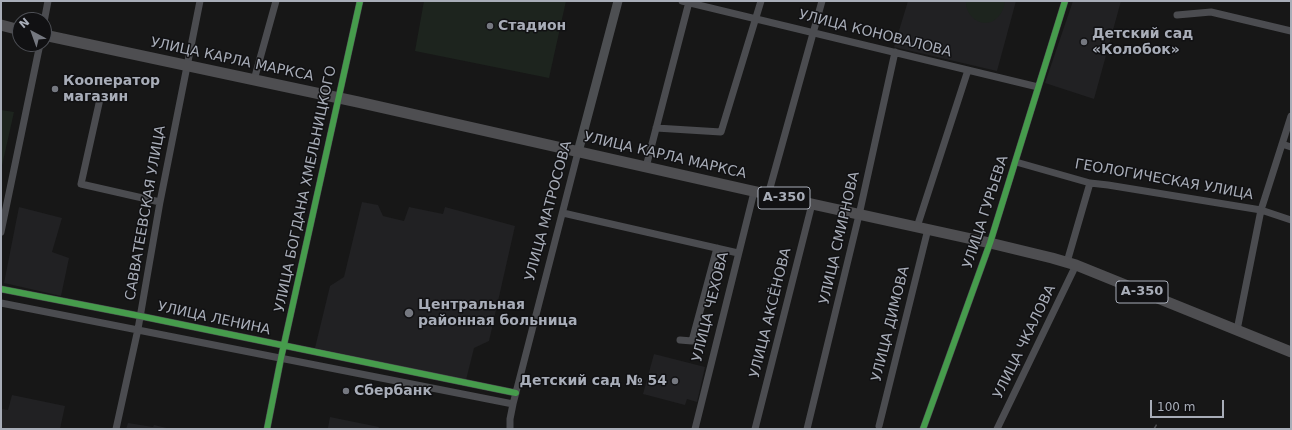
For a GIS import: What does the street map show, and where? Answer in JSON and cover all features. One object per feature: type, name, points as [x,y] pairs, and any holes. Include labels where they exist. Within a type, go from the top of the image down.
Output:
[{"type":"highway","points":[[1,25],[12,28]]},
{"type":"highway","name":"УЛИЦА КАРЛА МАРКСА","points":[[52,37],[339,98],[754,192],[990,243],[1072,264],[1291,352]]},
{"type":"main road","name":"УЛИЦА МАТРОСОВА","points":[[578,152],[618,1]]},
{"type":"street","points":[[46,12],[48,1]]},
{"type":"street","name":"САВВАТЕЕВСКАЯ УЛИЦА","points":[[116,429],[138,329],[160,202],[200,1]]},
{"type":"street","points":[[254,80],[276,1]]},
{"type":"street","name":"УЛИЦА БОГДАНА ХМЕЛЬНИЦКОГО","points":[[267,429],[281,358],[360,1]]},
{"type":"street","points":[[656,128],[721,132],[761,1]]},
{"type":"street","points":[[768,195],[822,1]]},
{"type":"street","name":"УЛИЦА ГУРЬЕВА","points":[[923,429],[990,243],[1066,1]]},
{"type":"street","points":[[646,167],[686,2]]},
{"type":"street","name":"УЛИЦА КОНОВАЛОВА","points":[[686,2],[1038,87]]},
{"type":"street","points":[[1177,15],[1211,12],[1291,31]]},
{"type":"street","points":[[1,232],[38,52]]},
{"type":"street","name":"УЛИЦА СМИРНОВА","points":[[807,429],[859,214],[895,52]]},
{"type":"street","name":"УЛИЦА ДИМОВА","points":[[879,426],[922,228],[968,70]]},
{"type":"street","points":[[100,99],[81,184],[160,202]]},
{"type":"street","points":[[1237,330],[1261,210],[1291,116]]},
{"type":"street","points":[[1282,144],[1291,147]]},
{"type":"street","name":"УЛИЦА МАТРОСОВА","points":[[510,429],[513,404],[578,152]]},
{"type":"street","name":"ГЕОЛОГИЧЕСКАЯ УЛИЦА","points":[[1016,162],[1090,184],[1108,185],[1261,210],[1291,220]]},
{"type":"street","name":"УЛИЦА ЧКАЛОВА","points":[[997,429],[1072,264],[1090,184]]},
{"type":"street","name":"УЛИЦА ЧЕХОВА","points":[[695,429],[754,192]]},
{"type":"street","name":"УЛИЦА АКСЁНОВА","points":[[755,429],[812,204]]},
{"type":"street","points":[[563,212],[738,253]]},
{"type":"street","name":"УЛИЦА ЧЕХОВА","points":[[680,340],[692,342],[717,248]]},
{"type":"street","name":"УЛИЦА ЛЕНИНА","points":[[1,289],[516,393]]},
{"type":"street","name":"УЛИЦА ЛЕНИНА","points":[[1,303],[513,404]]},
{"type":"shaded area","name":"Стадион","points":[[424,1],[566,1],[549,78],[415,51]]},
{"type":"shaded area","points":[[908,1],[1016,1],[997,71],[894,47]]},
{"type":"shaded area","points":[[966,1],[1005,1],[999,16],[987,23],[972,17],[969,13]]},
{"type":"shaded area","name":"Детский сад «Колобок»","points":[[1073,1],[1121,1],[1094,99],[1045,83]]},
{"type":"shaded area","points":[[1,110],[14,112],[1,170]]},
{"type":"shaded area","name":"Центральная районная больница","points":[[362,202],[378,205],[383,216],[404,221],[409,207],[443,214],[445,207],[515,226],[489,341],[474,348],[466,380],[315,348],[330,286],[344,277]]},
{"type":"shaded area","points":[[19,207],[62,218],[52,252],[69,258],[61,296],[4,283]]},
{"type":"shaded area","name":"Детский сад № 54","points":[[654,354],[705,367],[697,402],[687,399],[685,405],[643,394]]},
{"type":"shaded area","points":[[12,395],[65,406],[60,429],[1,429],[1,409],[8,410]]},
{"type":"shaded area","points":[[330,417],[379,427],[378,429],[328,428]]},
{"type":"shaded area","points":[[128,423],[153,427],[154,425],[171,429],[126,429]]},
{"type":"railway","points":[[1154,429],[1157,424]]},
{"type":"cycle path","points":[[267,429],[281,358],[360,1]]},
{"type":"cycle path","points":[[923,429],[990,243],[1065,1]]},
{"type":"cycle path","points":[[1,289],[516,393]]},
{"type":"place","name":"Стадион","points":[[490,26]]},
{"type":"place","name":"Детский сад «Колобок»","points":[[1084,42]]},
{"type":"place","name":"Кооператор магазин","points":[[55,89]]},
{"type":"place","name":"Центральная районная больница","points":[[409,313]]},
{"type":"place","name":"Детский сад № 54","points":[[675,381]]},
{"type":"place","name":"Сбербанк","points":[[346,391]]}]
